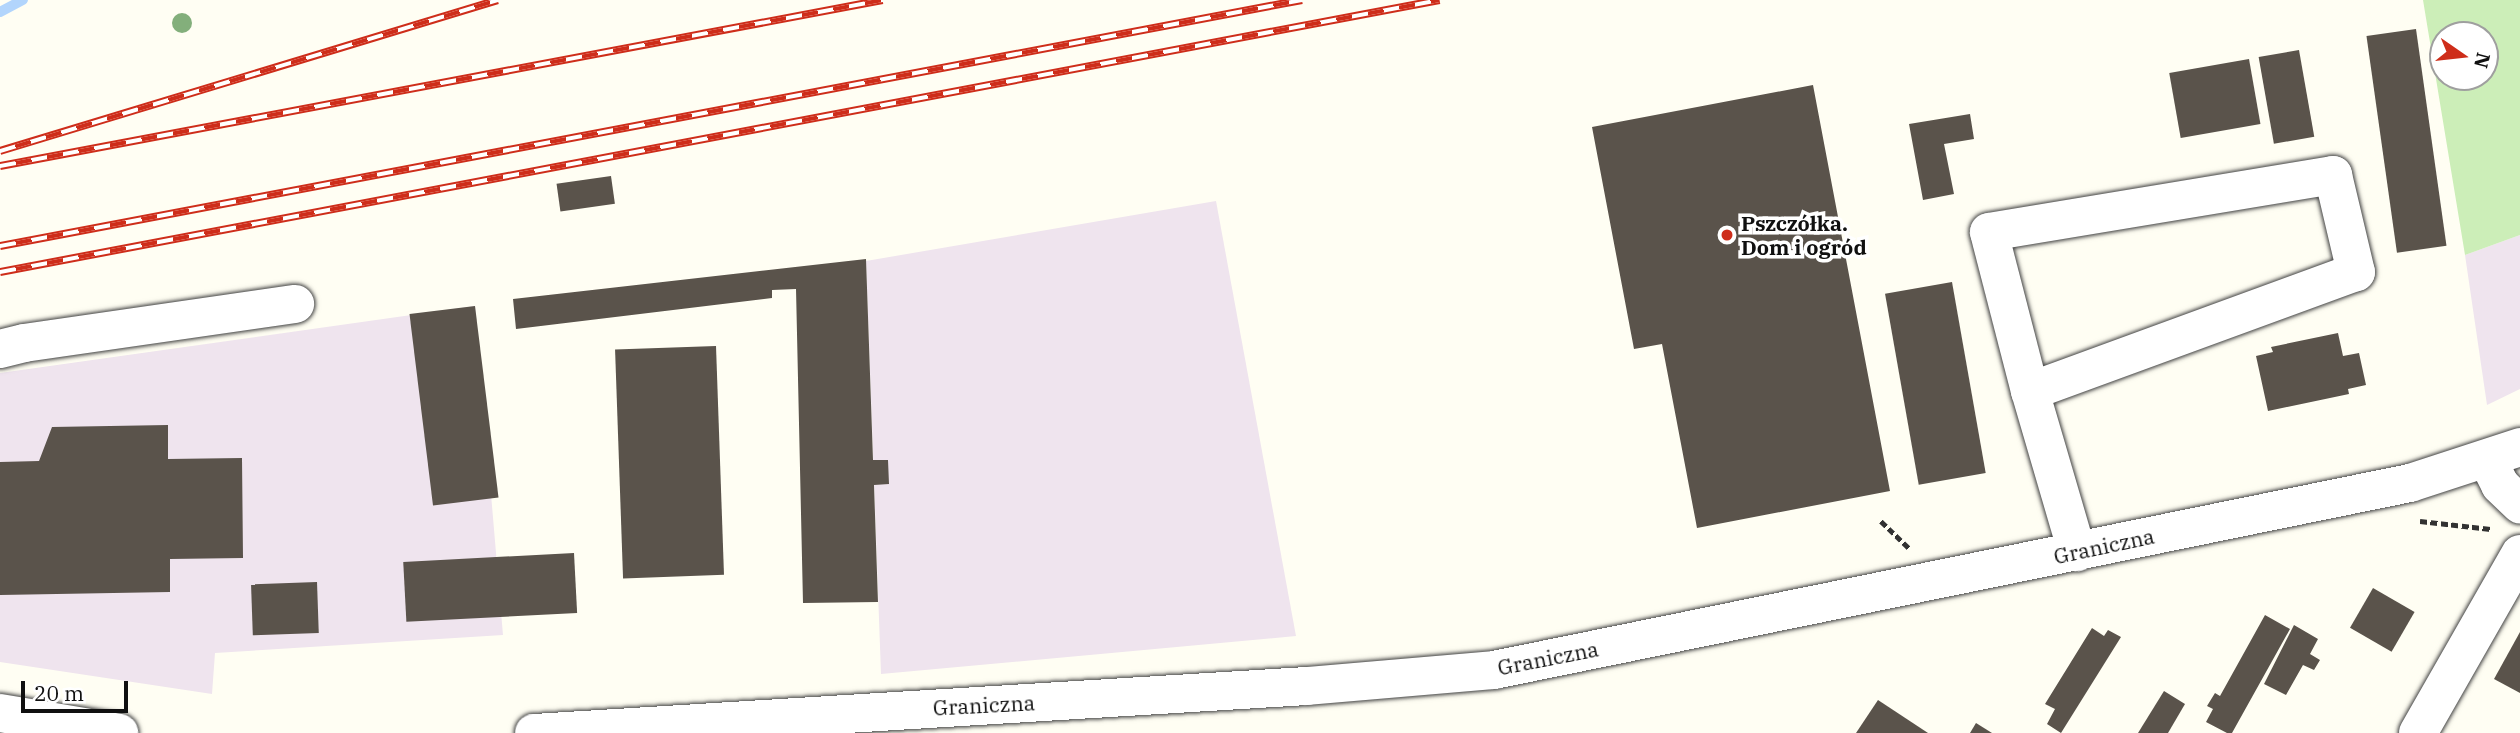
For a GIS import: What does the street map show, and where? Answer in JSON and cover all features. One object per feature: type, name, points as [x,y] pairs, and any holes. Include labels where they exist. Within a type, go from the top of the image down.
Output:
[{"type":"street","points":[[2030,391],[2356,272],[2333,175],[1989,232],[2030,391],[2077,552]]},
{"type":"street","points":[[0,349],[24,343],[295,304]]},
{"type":"street","name":"Graniczna","points":[[534,733],[984,719],[1494,670],[2410,482],[2504,453],[2500,485],[2520,504]]},
{"type":"street","points":[[2418,733],[2520,554]]},
{"type":"street","points":[[0,713],[119,733]]},
{"type":"shaded area","points":[[1216,201],[1296,636],[881,674],[866,261]]},
{"type":"shaded area","points":[[2520,235],[2520,389],[2487,405],[2465,255]]},
{"type":"shaded area","points":[[475,306],[503,635],[215,653],[212,694],[0,662],[0,373]]},
{"type":"green space","points":[[2423,0],[2520,0],[2520,235],[2465,255],[2438,91],[2499,91],[2499,21],[2429,21],[2429,36]]},
{"type":"building","points":[[2416,29],[2446,246],[2397,253],[2366,36]]},
{"type":"building","points":[[2299,50],[2314,137],[2274,144],[2259,57]]},
{"type":"building","points":[[2249,59],[2260,124],[2181,138],[2169,73]]},
{"type":"building","name":"Pszczółka. Dom i ogród","points":[[1813,85],[1890,491],[1697,528],[1662,344],[1634,349],[1592,127]]},
{"type":"building","points":[[1970,114],[1974,139],[1944,144],[1954,194],[1923,200],[1909,124]]},
{"type":"building","points":[[611,176],[615,204],[560,211],[557,184]]},
{"type":"building","points":[[866,259],[873,460],[888,460],[889,484],[874,485],[878,602],[803,603],[796,289],[772,290],[772,298],[516,329],[513,299]]},
{"type":"building","points":[[1952,282],[1986,473],[1919,485],[1885,294]]},
{"type":"building","points":[[475,306],[499,498],[433,506],[409,314]]},
{"type":"building","points":[[2338,333],[2343,356],[2359,353],[2366,385],[2348,389],[2349,394],[2268,411],[2256,356],[2273,352],[2271,347]]},
{"type":"building","points":[[716,346],[724,575],[623,578],[615,350]]},
{"type":"building","points":[[168,425],[168,459],[242,458],[243,558],[170,559],[170,592],[0,595],[0,462],[39,461],[52,427]]},
{"type":"building","points":[[574,553],[577,613],[406,622],[403,562]]},
{"type":"building","points":[[317,582],[319,633],[253,635],[251,584]]},
{"type":"building","points":[[2373,588],[2415,612],[2392,652],[2350,628]]},
{"type":"building","points":[[2265,615],[2290,629],[2232,733],[2227,733],[2206,722],[2213,709],[2207,706],[2215,693],[2220,696]]},
{"type":"building","points":[[2294,625],[2318,639],[2310,654],[2320,660],[2314,670],[2303,665],[2286,695],[2264,684]]},
{"type":"building","points":[[2092,628],[2104,636],[2108,630],[2121,637],[2061,733],[2047,724],[2055,709],[2045,704]]},
{"type":"building","points":[[2520,632],[2520,693],[2494,679]]},
{"type":"building","points":[[2164,691],[2185,704],[2168,733],[2138,733]]},
{"type":"building","points":[[1878,700],[1928,733],[1856,733]]},
{"type":"building","points":[[1976,723],[1992,733],[1970,733]]},
{"type":"waterway","points":[[0,12],[23,0]]},
{"type":"railway","points":[[0,151],[498,0]]},
{"type":"railway","points":[[0,166],[883,0]]},
{"type":"railway","points":[[0,246],[1302,0]]},
{"type":"railway","points":[[0,272],[1440,0]]},
{"type":"place","name":"Pszczółka. Dom i ogród","points":[[1727,235]]}]
